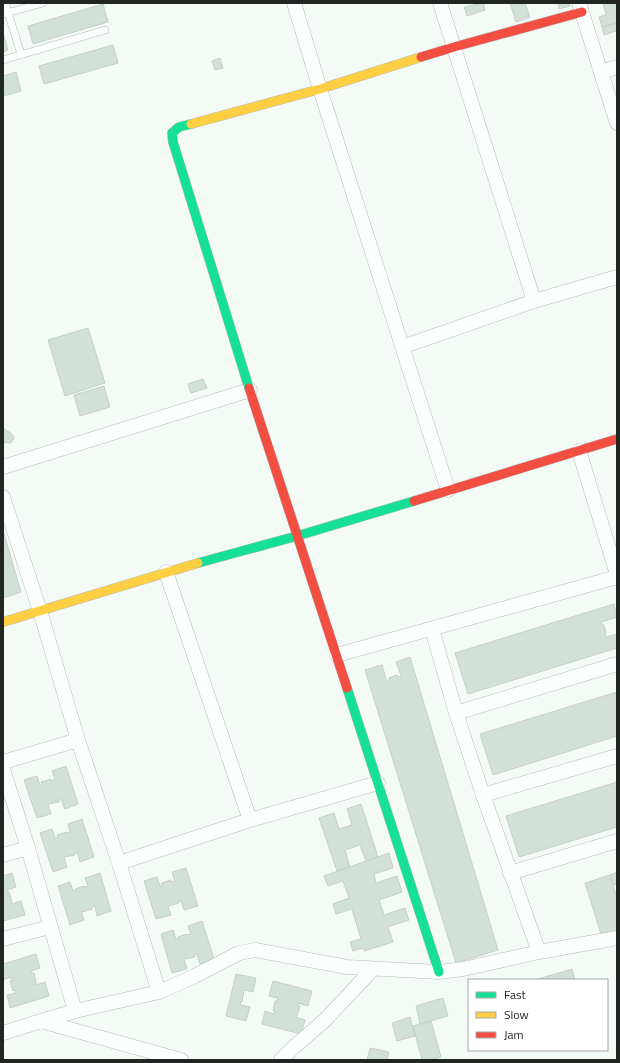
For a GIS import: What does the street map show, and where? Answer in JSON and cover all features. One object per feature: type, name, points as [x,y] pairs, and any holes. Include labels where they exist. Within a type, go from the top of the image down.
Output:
[{"type":"street","points":[[294,3],[448,490]]},
{"type":"street","points":[[440,3],[534,301]]},
{"type":"street","points":[[439,972],[250,390],[173,142],[172,133],[179,127],[320,89],[581,7],[617,123]]},
{"type":"street","points":[[601,72],[617,67]]},
{"type":"street","points":[[402,347],[534,301],[617,277]]},
{"type":"street","points":[[3,467],[250,390]]},
{"type":"street","points":[[3,622],[166,572],[297,536],[617,440]]},
{"type":"street","points":[[579,451],[617,574]]},
{"type":"street","points":[[3,497],[40,611],[78,740],[119,863],[159,992]]},
{"type":"street","points":[[166,572],[250,820]]},
{"type":"street","points":[[336,656],[617,577]]},
{"type":"street","points":[[432,629],[456,713],[538,952]]},
{"type":"street","points":[[456,713],[617,664]]},
{"type":"street","points":[[3,762],[78,740]]},
{"type":"street","points":[[483,795],[617,756]]},
{"type":"street","points":[[3,769],[28,848],[75,1011]]},
{"type":"street","points":[[119,863],[250,820],[378,783]]},
{"type":"street","points":[[510,873],[617,841]]},
{"type":"street","points":[[3,855],[28,848]]},
{"type":"street","points":[[3,940],[50,927]]},
{"type":"street","points":[[3,1033],[75,1011],[159,992],[195,976],[239,953],[255,950],[347,967],[439,972],[463,969],[538,952],[617,938]]},
{"type":"street","points":[[281,1060],[325,1020],[373,969]]},
{"type":"street","points":[[41,1021],[181,1060]]},
{"type":"lane","points":[[5,3],[6,14],[21,54]]},
{"type":"lane","points":[[6,14],[43,3]]},
{"type":"lane","points":[[3,60],[105,30]]},
{"type":"building","points":[[483,3],[485,10],[467,16],[464,7]]},
{"type":"building","points":[[510,3],[525,3],[530,17],[516,22]]},
{"type":"building","points":[[558,3],[569,3],[570,6],[559,9]]},
{"type":"building","points":[[603,3],[617,3],[617,23],[602,27],[599,17],[606,15]]},
{"type":"building","points":[[103,4],[108,22],[33,44],[28,26]]},
{"type":"building","points":[[617,23],[617,35],[616,31],[604,35],[602,27]]},
{"type":"building","points":[[3,33],[8,50],[3,52]]},
{"type":"building","points":[[113,45],[118,63],[44,84],[39,66]]},
{"type":"building","points":[[220,58],[223,68],[215,70],[212,61]]},
{"type":"building","points":[[16,72],[21,91],[3,96],[3,76]]},
{"type":"building","points":[[88,328],[105,383],[65,396],[48,340]]},
{"type":"building","points":[[203,379],[207,388],[191,393],[188,384]]},
{"type":"building","points":[[104,386],[110,407],[80,416],[74,395]]},
{"type":"building","points":[[3,428],[12,434],[14,438],[11,443],[5,442],[3,446]]},
{"type":"building","points":[[3,530],[21,592],[3,598]]},
{"type":"building","points":[[614,604],[617,617],[601,622],[602,625],[604,625],[606,637],[617,634],[617,648],[468,694],[455,653]]},
{"type":"building","points":[[410,657],[498,950],[456,963],[365,670],[382,665],[387,682],[389,681],[389,678],[397,675],[398,677],[401,676],[396,662]]},
{"type":"building","points":[[617,692],[617,736],[493,775],[480,734]]},
{"type":"building","points":[[66,766],[78,804],[65,809],[61,799],[59,802],[48,804],[51,814],[37,818],[24,780],[37,776],[40,785],[42,784],[41,782],[55,779],[52,771]]},
{"type":"building","points":[[617,782],[617,827],[519,857],[506,816]]},
{"type":"building","points":[[361,804],[378,857],[366,861],[360,845],[345,850],[350,867],[337,871],[319,818],[334,813],[339,829],[352,825],[347,809]]},
{"type":"building","points":[[82,819],[94,857],[80,862],[77,852],[75,855],[64,857],[67,867],[53,872],[40,833],[52,829],[55,838],[58,837],[57,835],[70,832],[68,824]]},
{"type":"building","points":[[389,853],[393,868],[374,874],[376,883],[397,876],[402,892],[379,900],[384,915],[405,908],[409,920],[388,927],[393,942],[364,951],[363,948],[353,951],[350,942],[361,939],[352,909],[336,914],[333,904],[349,898],[343,881],[328,886],[324,876]]},
{"type":"building","points":[[186,868],[198,906],[184,910],[181,901],[179,901],[179,903],[168,906],[171,915],[156,919],[144,881],[157,877],[160,886],[162,883],[171,880],[171,882],[175,881],[172,872]]},
{"type":"building","points":[[617,872],[617,884],[613,885],[610,875]]},
{"type":"building","points":[[12,873],[16,887],[7,890],[7,892],[9,892],[12,902],[11,904],[21,901],[25,915],[3,921],[3,876]]},
{"type":"building","points":[[100,873],[111,911],[97,916],[95,906],[92,907],[92,909],[83,912],[81,911],[84,920],[70,925],[58,886],[70,882],[73,891],[84,886],[88,886],[85,878]]},
{"type":"building","points":[[610,875],[617,898],[617,932],[602,937],[585,883]]},
{"type":"building","points":[[202,921],[214,959],[200,964],[197,954],[194,955],[195,957],[184,959],[187,969],[172,973],[161,934],[173,930],[176,939],[187,934],[191,934],[188,926]]},
{"type":"building","points":[[36,954],[40,968],[31,971],[34,973],[36,985],[45,982],[49,996],[10,1008],[7,995],[16,993],[15,990],[13,991],[10,981],[12,981],[11,977],[3,980],[3,964]]},
{"type":"building","points":[[572,969],[575,979],[538,979]]},
{"type":"building","points":[[236,974],[256,978],[253,992],[244,990],[240,1005],[250,1007],[246,1021],[226,1016]]},
{"type":"building","points":[[273,981],[312,991],[308,1006],[298,1003],[298,1006],[300,1006],[297,1016],[295,1017],[305,1020],[301,1034],[262,1024],[265,1011],[274,1014],[275,1011],[273,1011],[275,1001],[277,1001],[278,998],[269,996]]},
{"type":"building","points":[[443,998],[448,1016],[420,1024],[416,1006]]},
{"type":"building","points":[[410,1017],[415,1036],[397,1041],[392,1023]]},
{"type":"building","points":[[431,1021],[441,1057],[422,1060],[413,1026]]},
{"type":"building","points":[[370,1048],[389,1052],[387,1060],[367,1060]]},
{"type":"traffic: fast","points":[[191,124],[179,127],[172,133],[173,142],[249,388]]},
{"type":"traffic: fast","points":[[198,563],[297,536],[414,501]]},
{"type":"traffic: fast","points":[[347,688],[439,972]]},
{"type":"traffic: slow","points":[[191,124],[320,89],[421,57]]},
{"type":"traffic: slow","points":[[3,622],[198,563]]},
{"type":"traffic: jam","points":[[421,57],[582,12]]},
{"type":"traffic: jam","points":[[249,388],[347,688]]},
{"type":"traffic: jam","points":[[414,501],[617,439]]}]
